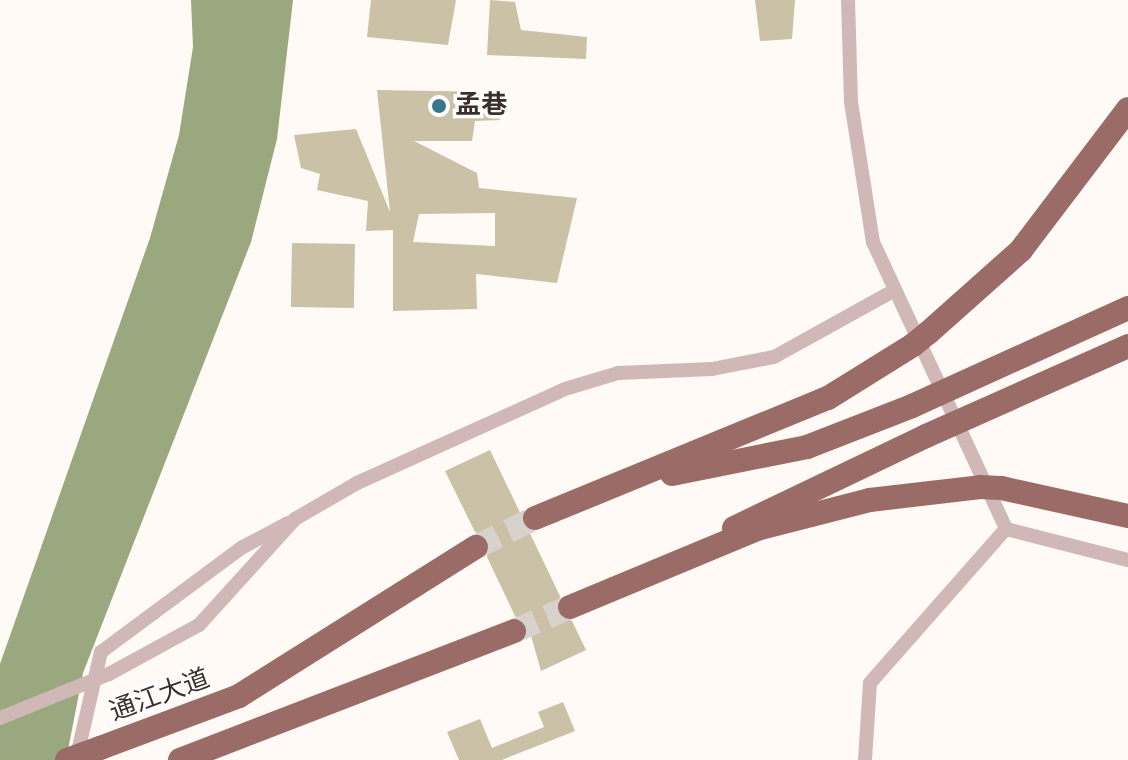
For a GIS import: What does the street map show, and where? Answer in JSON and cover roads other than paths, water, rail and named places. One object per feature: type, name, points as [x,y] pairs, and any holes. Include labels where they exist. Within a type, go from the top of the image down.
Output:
[{"type":"highway","points":[[535,518],[828,398],[920,339],[1021,250],[1128,109]]},
{"type":"highway","points":[[607,487],[807,447],[912,406],[1128,308]]},
{"type":"highway","points":[[713,544],[750,516],[1128,346]]},
{"type":"highway","points":[[570,607],[713,544],[870,500],[990,488],[1128,516]]},
{"type":"highway","name":"通江大道","points":[[67,760],[239,696],[476,547]]},
{"type":"highway","points":[[180,760],[514,631]]},
{"type":"highway","points":[[239,696],[253,732]]},
{"type":"street","points":[[848,0],[860,175],[873,242],[893,291],[1006,529]]},
{"type":"street","points":[[76,760],[101,652],[241,548],[565,389],[618,373],[712,369],[774,357],[893,291]]},
{"type":"street","points":[[0,718],[109,674],[199,625],[295,519]]},
{"type":"street","points":[[1006,529],[1128,560]]},
{"type":"street","points":[[865,760],[870,683],[1006,529]]},
{"type":"tunnel","points":[[476,547],[535,518]]},
{"type":"tunnel","points":[[514,631],[570,607]]},
{"type":"place","name":"孟巷","points":[[439,106]]}]
